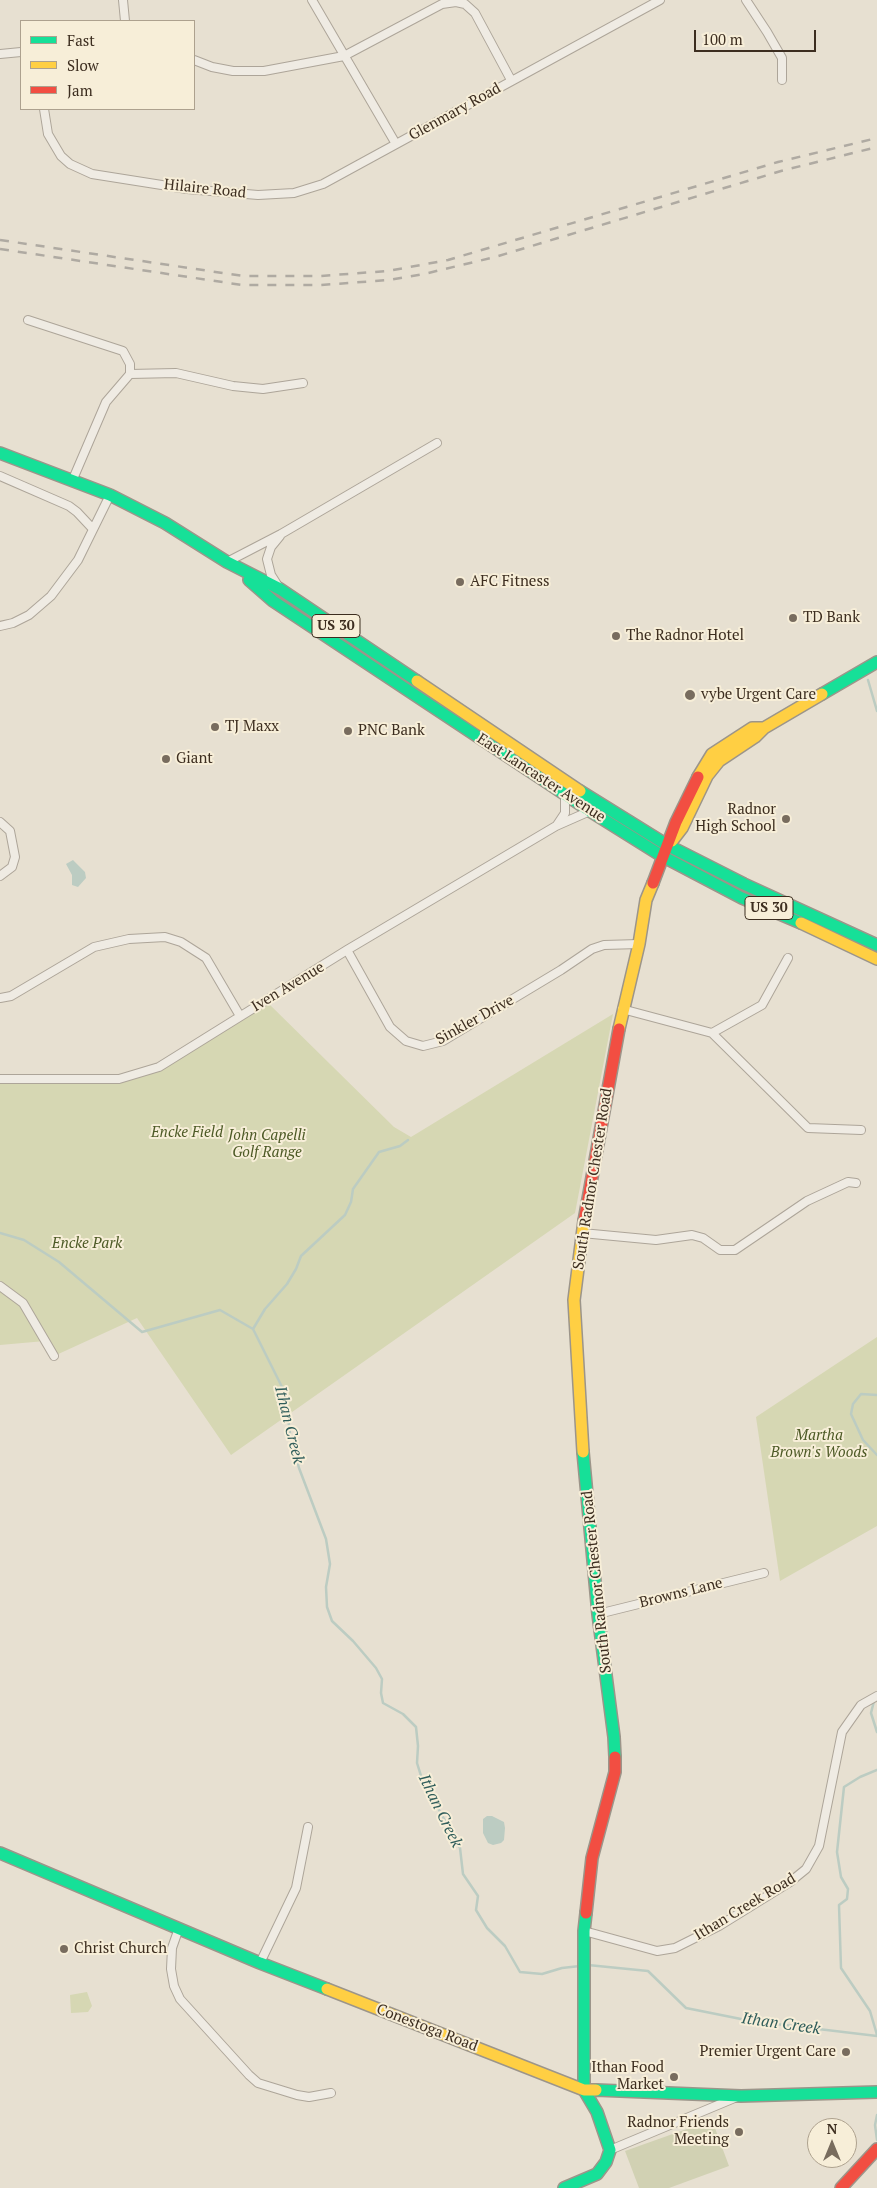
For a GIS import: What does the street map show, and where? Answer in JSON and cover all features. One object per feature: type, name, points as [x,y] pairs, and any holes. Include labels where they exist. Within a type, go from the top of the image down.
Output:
[{"type":"main road","name":"East Lancaster Avenue","points":[[0,453],[73,479],[110,495],[165,523],[227,562],[280,590],[596,802],[665,851],[734,894],[813,928],[877,959]]},
{"type":"main road","name":"East Lancaster Avenue","points":[[227,562],[274,601],[590,811],[665,851],[877,946]]},
{"type":"main road","name":"South Radnor Chester Road","points":[[610,2150],[600,2121],[584,2090],[584,1931],[592,1858],[614,1772],[614,1737],[598,1614],[579,1408],[574,1300],[582,1234],[622,1009],[639,944],[646,900],[665,851],[682,828],[707,776],[719,760],[755,737],[764,728],[877,662]]},
{"type":"main road","name":"Conestoga Road","points":[[0,1853],[260,1963],[584,2090],[741,2096],[877,2092]]},
{"type":"main road","points":[[564,2188],[597,2174],[606,2162],[610,2150]]},
{"type":"main road","points":[[841,2188],[877,2150]]},
{"type":"street","points":[[123,0],[125,20]]},
{"type":"street","name":"Glenmary Road","points":[[312,0],[396,144],[660,0]]},
{"type":"street","points":[[746,0],[782,58],[782,80]]},
{"type":"street","points":[[195,60],[212,67],[233,71],[264,71],[344,56],[442,4],[456,2],[465,4],[475,13],[511,80]]},
{"type":"street","points":[[0,54],[20,52]]},
{"type":"street","name":"Hilaire Road","points":[[44,110],[45,123],[54,146],[70,164],[80,170],[92,174],[187,189],[258,195],[294,193],[323,184],[396,144]]},
{"type":"street","points":[[28,320],[123,351],[130,364],[130,374],[106,402],[73,479]]},
{"type":"street","points":[[130,374],[176,373],[234,386],[263,389],[304,383]]},
{"type":"street","points":[[227,562],[281,534],[437,443]]},
{"type":"street","points":[[0,476],[69,506],[92,528]]},
{"type":"street","points":[[0,626],[13,623],[29,615],[51,596],[78,560],[92,528],[110,495]]},
{"type":"street","points":[[280,590],[271,575],[267,559],[271,547],[281,534]]},
{"type":"street","points":[[556,826],[565,813],[565,794]]},
{"type":"street","name":"Iven Avenue","points":[[0,1079],[119,1079],[159,1066],[347,950],[556,826],[590,811]]},
{"type":"street","points":[[0,822],[10,831],[15,857],[12,867],[0,876]]},
{"type":"street","points":[[0,998],[11,996],[94,947],[129,938],[165,937],[181,942],[206,958],[240,1016]]},
{"type":"street","name":"Sinkler Drive","points":[[347,950],[390,1027],[406,1041],[423,1046],[443,1040],[553,975],[592,949],[604,946],[639,944]]},
{"type":"street","points":[[712,1034],[762,1005],[788,958]]},
{"type":"street","points":[[622,1009],[712,1034],[808,1128],[861,1130]]},
{"type":"street","points":[[582,1234],[656,1240],[692,1235],[703,1238],[720,1250],[735,1250],[807,1201],[848,1182],[856,1183]]},
{"type":"street","points":[[0,1286],[23,1303],[54,1356]]},
{"type":"street","name":"Browns Lane","points":[[598,1614],[764,1573]]},
{"type":"street","name":"Ithan Creek Road","points":[[584,1931],[657,1951],[675,1948],[720,1926],[790,1882],[806,1869],[819,1846],[842,1732],[861,1705],[877,1696]]},
{"type":"street","points":[[260,1963],[296,1888],[308,1827]]},
{"type":"street","points":[[178,1928],[172,1948],[170,1969],[174,1986],[180,1999],[249,2075],[258,2083],[297,2095],[309,2097],[331,2093]]},
{"type":"street","points":[[610,2150],[741,2096]]},
{"type":"green space","name":"Encke Park","points":[[266,1001],[394,1127],[411,1137],[613,1014],[575,1213],[231,1455],[137,1318],[54,1356],[45,1341],[0,1345],[0,1079],[119,1079],[159,1066]]},
{"type":"green space","name":"Martha Brown's Woods","points":[[877,1337],[877,1526],[780,1581],[756,1417]]},
{"type":"green space","points":[[87,1992],[92,2006],[88,2012],[71,2013],[70,1995]]},
{"type":"green space","points":[[712,2120],[729,2166],[669,2188],[639,2188],[625,2151]]},
{"type":"shaded area","points":[[73,860],[85,872],[86,878],[78,887],[72,885],[72,875],[66,864]]},
{"type":"shaded area","points":[[487,1816],[492,1816],[504,1822],[505,1828],[504,1840],[493,1845],[488,1843],[483,1833],[483,1819]]},
{"type":"waterway","points":[[868,680],[877,711]]},
{"type":"waterway","points":[[253,1329],[265,1309],[287,1284],[301,1256],[345,1215],[351,1202],[353,1189],[379,1152],[400,1146],[408,1140]]},
{"type":"waterway","name":"Ithan Creek","points":[[0,1233],[24,1240],[59,1262],[142,1332],[220,1310],[253,1329],[285,1393],[290,1434],[299,1468],[326,1539],[330,1564],[326,1587],[327,1607],[332,1621],[353,1641],[376,1668],[382,1679],[381,1693],[383,1703],[403,1714],[416,1727],[417,1763],[422,1779],[460,1848],[463,1874],[478,1896],[476,1910],[487,1928],[505,1946],[520,1972],[542,1974],[562,1968],[580,1966]]},
{"type":"waterway","points":[[877,1395],[861,1394],[853,1404],[851,1414],[863,1440],[877,1455]]},
{"type":"waterway","points":[[874,1701],[871,1713],[877,1732]]},
{"type":"waterway","points":[[877,1770],[860,1777],[844,1787],[837,1852],[841,1877],[848,1889],[847,1899],[839,1905],[841,1968],[870,2011],[877,2035]]},
{"type":"waterway","name":"Ithan Creek","points":[[588,1965],[648,1971],[686,2008],[751,2021],[877,2036]]},
{"type":"waterway","name":"Ithan Creek","points":[[877,2115],[875,2125],[877,2140]]},
{"type":"railway","points":[[0,240],[243,276],[320,276],[388,271],[448,260],[778,162],[877,138]]},
{"type":"railway","points":[[0,249],[242,285],[321,285],[389,280],[424,274],[495,257],[781,171],[877,147]]},
{"type":"traffic: fast","points":[[0,453],[110,495],[165,523],[227,562],[280,589],[417,681]]},
{"type":"traffic: fast","points":[[249,580],[273,601],[590,811],[662,856],[742,898],[801,923]]},
{"type":"traffic: fast","points":[[822,694],[877,662]]},
{"type":"traffic: fast","points":[[580,791],[667,845],[744,884],[877,945]]},
{"type":"traffic: fast","points":[[583,1452],[598,1614],[615,1757]]},
{"type":"traffic: fast","points":[[0,1853],[260,1963],[327,1989]]},
{"type":"traffic: fast","points":[[564,2188],[597,2174],[606,2162],[610,2150],[597,2112],[584,2090],[584,1931],[586,1913]]},
{"type":"traffic: fast","points":[[596,2090],[741,2096],[877,2092]]},
{"type":"traffic: slow","points":[[417,681],[580,791]]},
{"type":"traffic: slow","points":[[672,841],[682,828],[707,776],[719,761],[755,737],[764,728],[822,694]]},
{"type":"traffic: slow","points":[[698,777],[712,754],[752,728],[764,728]]},
{"type":"traffic: slow","points":[[619,1029],[639,944],[646,900],[653,883]]},
{"type":"traffic: slow","points":[[801,923],[877,959]]},
{"type":"traffic: slow","points":[[583,1452],[574,1300],[584,1221]]},
{"type":"traffic: slow","points":[[327,1989],[584,2090],[596,2090]]},
{"type":"traffic: jam","points":[[653,883],[676,822],[698,777]]},
{"type":"traffic: jam","points":[[584,1221],[619,1029]]},
{"type":"traffic: jam","points":[[586,1913],[592,1858],[615,1772],[615,1757]]},
{"type":"traffic: jam","points":[[841,2188],[877,2149]]},
{"type":"place","name":"AFC Fitness","points":[[460,582]]},
{"type":"place","name":"TD Bank","points":[[793,618]]},
{"type":"place","name":"The Radnor Hotel","points":[[616,636]]},
{"type":"place","name":"vybe Urgent Care","points":[[690,695]]},
{"type":"place","name":"TJ Maxx","points":[[215,727]]},
{"type":"place","name":"PNC Bank","points":[[348,731]]},
{"type":"place","name":"Giant","points":[[166,759]]},
{"type":"place","name":"Radnor High School","points":[[786,819]]},
{"type":"place","name":"Christ Church","points":[[64,1949]]},
{"type":"place","name":"Premier Urgent Care","points":[[846,2052]]},
{"type":"place","name":"Ithan Food Market","points":[[674,2077]]},
{"type":"place","name":"Radnor Friends Meeting","points":[[739,2132]]},
{"type":"park label","name":"Encke Field","points":[[187,1133]]},
{"type":"park label","name":"John Capelli Golf Range","points":[[267,1144]]}]
